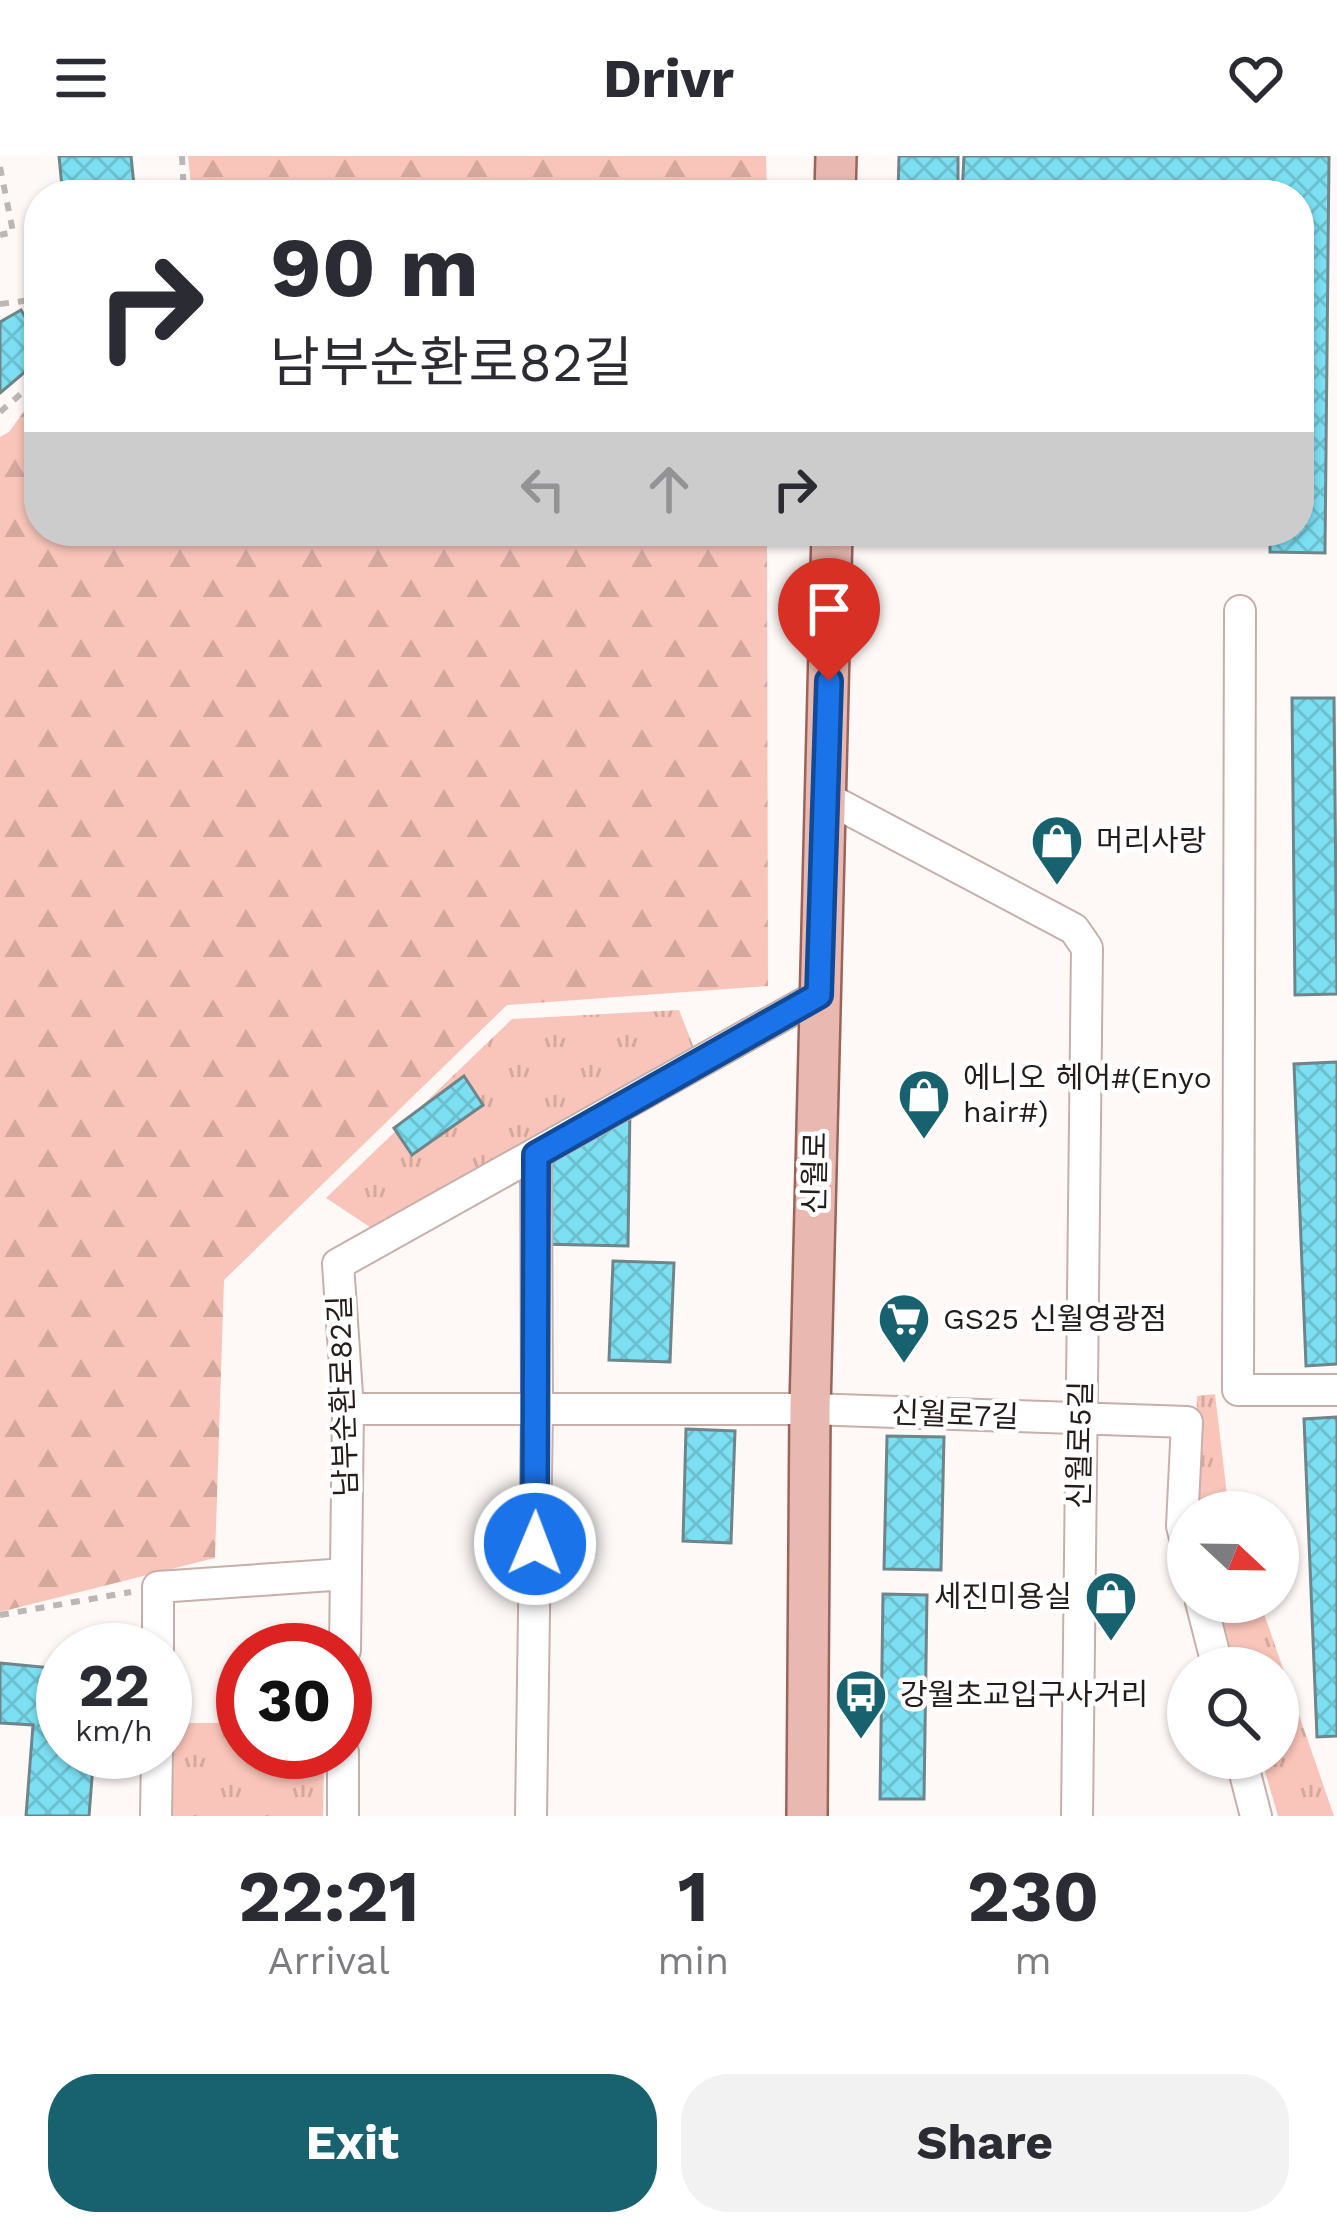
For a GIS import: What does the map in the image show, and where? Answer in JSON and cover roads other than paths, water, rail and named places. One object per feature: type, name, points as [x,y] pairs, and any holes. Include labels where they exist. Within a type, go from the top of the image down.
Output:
[{"type":"main road","name":"신월로","points":[[806,1816],[810,1409],[832,546]]},
{"type":"street","points":[[1240,611],[1238,1390],[1337,1390]]},
{"type":"street","name":"신월로5길","points":[[825,797],[1074,928],[1088,948],[1077,1816]]},
{"type":"street","name":"남부순환로82길","points":[[345,1623],[348,1409],[338,1264],[819,995]]},
{"type":"street","points":[[531,1816],[536,1155]]},
{"type":"street","name":"신월로7길","points":[[348,1409],[810,1409],[1187,1422],[1184,1491]]},
{"type":"street","points":[[158,1623],[158,1587],[346,1574]]},
{"type":"street","points":[[156,1816],[157,1779]]},
{"type":"street","points":[[343,1816],[344,1779]]},
{"type":"street","points":[[1246,1779],[1256,1816]]},
{"type":"place","name":"머리사랑","points":[[1057,887]]},
{"type":"place","name":"에니오 헤어#(Enyo hair#)","points":[[924,1141]]},
{"type":"place","name":"GS25 신월영광점","points":[[904,1365]]},
{"type":"place","name":"세진미용실","points":[[1111,1643]]},
{"type":"place","name":"강월초교입구사거리","points":[[861,1741]]}]
